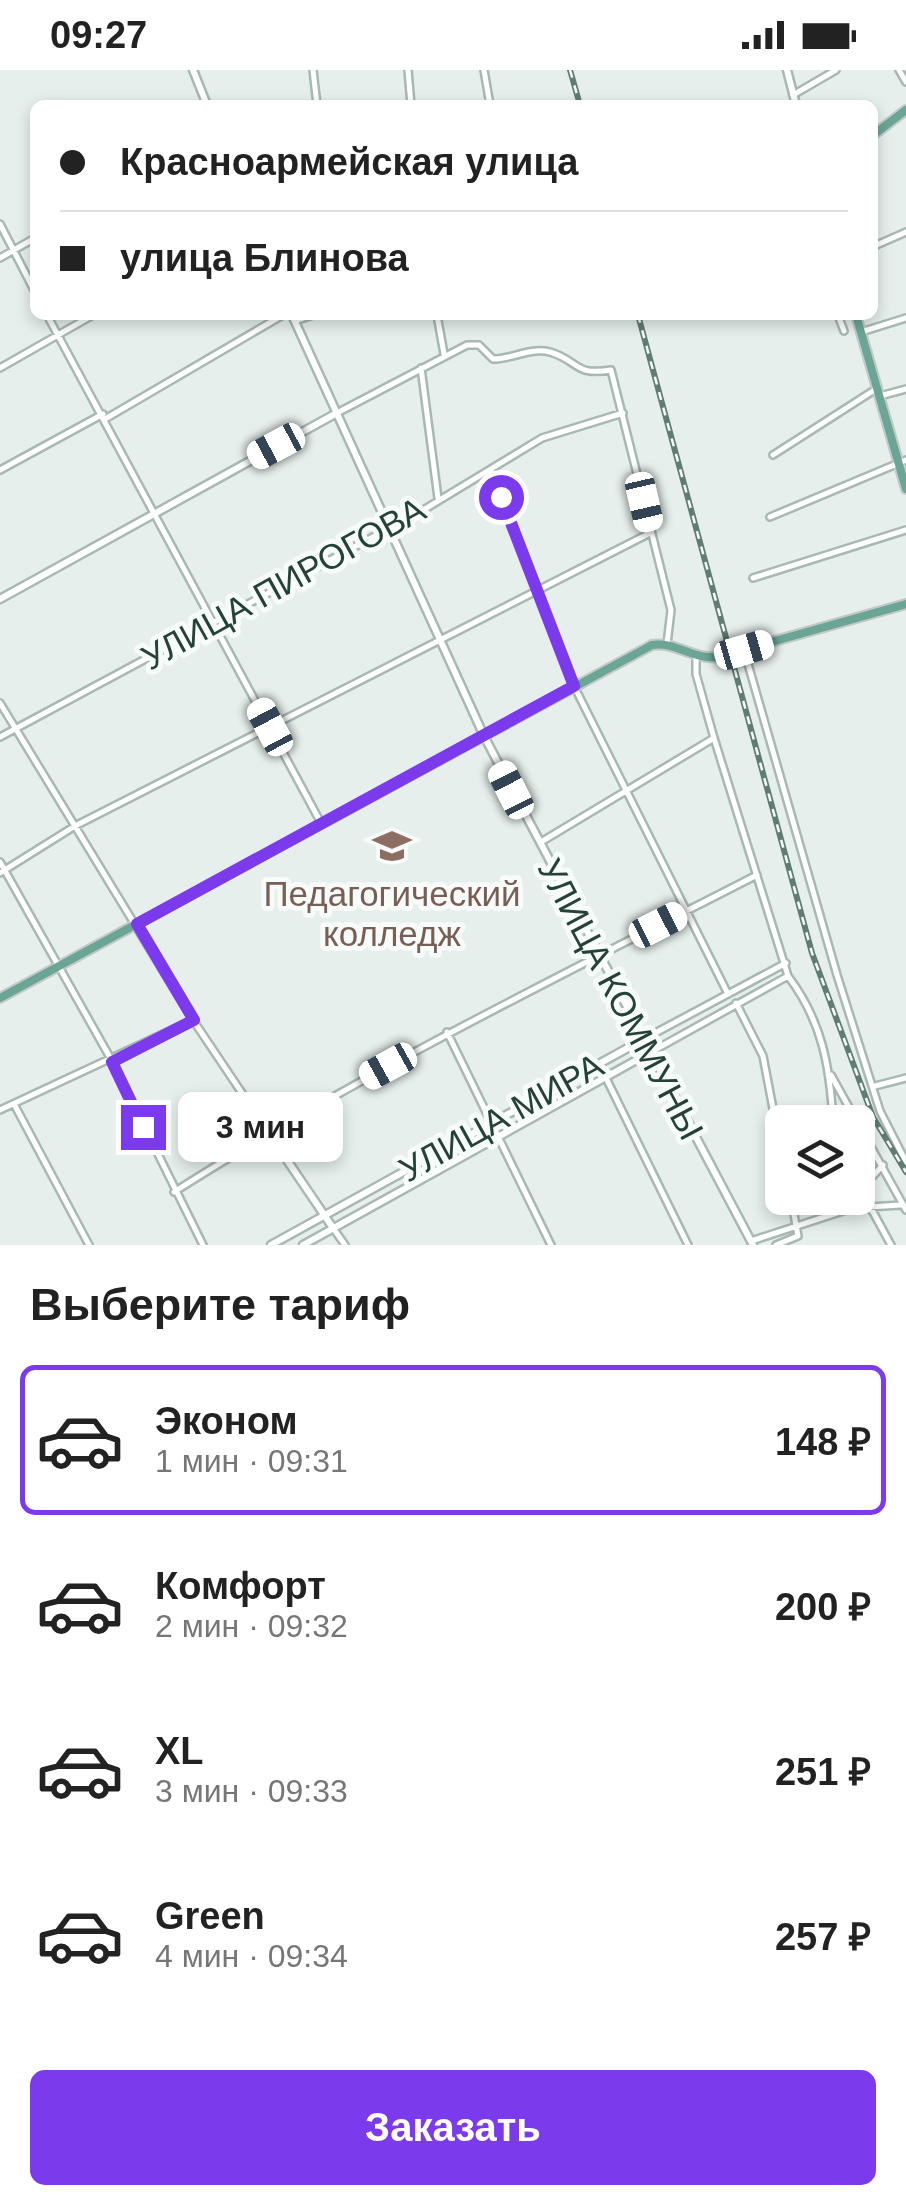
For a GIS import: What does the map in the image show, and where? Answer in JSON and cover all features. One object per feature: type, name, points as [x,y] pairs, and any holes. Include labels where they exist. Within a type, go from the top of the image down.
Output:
[{"type":"main road","points":[[878,131],[906,110]]},
{"type":"main road","points":[[857,320],[902,461],[906,489]]},
{"type":"main road","points":[[0,998],[652,644],[667,644],[696,656],[730,654],[906,604]]},
{"type":"street","points":[[193,70],[205,100]]},
{"type":"street","points":[[313,70],[316,100]]},
{"type":"street","points":[[408,70],[411,100]]},
{"type":"street","points":[[484,70],[489,100]]},
{"type":"street","points":[[787,70],[794,100]]},
{"type":"street","points":[[793,96],[836,70]]},
{"type":"street","points":[[899,70],[906,82]]},
{"type":"street","points":[[0,224],[30,282]]},
{"type":"street","points":[[878,244],[906,232]]},
{"type":"street","points":[[0,258],[30,241]]},
{"type":"street","points":[[861,332],[906,318]]},
{"type":"street","points":[[50,320],[322,825]]},
{"type":"street","points":[[0,368],[84,320]]},
{"type":"street","points":[[0,470],[274,320]]},
{"type":"street","name":"УЛИЦА КОММУНЫ","points":[[295,320],[484,736],[749,1244]]},
{"type":"street","points":[[438,320],[444,354]]},
{"type":"street","points":[[840,320],[844,332]]},
{"type":"street","points":[[0,599],[444,354],[473,344],[493,359],[528,351],[550,352],[588,374],[611,370],[671,610],[667,644]]},
{"type":"street","points":[[420,368],[438,498]]},
{"type":"street","points":[[773,455],[879,392],[906,389]]},
{"type":"street","name":"УЛИЦА ПИРОГОВА","points":[[0,737],[490,472],[542,438],[624,413]]},
{"type":"street","points":[[770,517],[902,461]]},
{"type":"street","points":[[490,472],[574,686],[726,992]]},
{"type":"street","points":[[753,578],[906,530]]},
{"type":"street","points":[[2,871],[75,826],[650,532]]},
{"type":"street","points":[[744,650],[837,976],[880,1111],[906,1162]]},
{"type":"street","points":[[696,656],[696,674],[714,738],[788,976],[811,1008],[830,1072],[833,1105]]},
{"type":"street","points":[[0,703],[194,1020],[345,1245]]},
{"type":"street","points":[[538,844],[623,789],[714,738]]},
{"type":"street","points":[[0,862],[112,1062],[203,1245]]},
{"type":"street","points":[[174,1192],[268,1132],[448,1032],[757,875]]},
{"type":"street","name":"УЛИЦА МИРА","points":[[271,1245],[726,992],[786,963]]},
{"type":"street","name":"УЛИЦА МИРА","points":[[303,1245],[788,976]]},
{"type":"street","points":[[736,1003],[763,1056],[772,1105]]},
{"type":"street","points":[[0,1110],[112,1062],[194,1020]]},
{"type":"street","points":[[448,1032],[552,1245]]},
{"type":"street","points":[[830,1072],[904,1207],[875,1206]]},
{"type":"street","points":[[605,1076],[688,1245]]},
{"type":"street","points":[[875,1086],[906,1078]]},
{"type":"street","points":[[14,1104],[89,1245]]},
{"type":"street","points":[[875,1173],[883,1164]]},
{"type":"street","points":[[776,1245],[798,1236],[794,1215]]},
{"type":"street","points":[[749,1244],[833,1215]]},
{"type":"street","points":[[873,1215],[891,1245]]},
{"type":"railway","points":[[570,70],[579,100]]},
{"type":"railway","points":[[639,320],[812,953],[873,1117],[906,1172]]},
{"type":"place","name":"Педагогический колледж","points":[[392,846]]},
{"type":"route","points":[[143,1127],[112,1062],[194,1020],[137,924],[574,686],[534,592],[501,497]]}]
